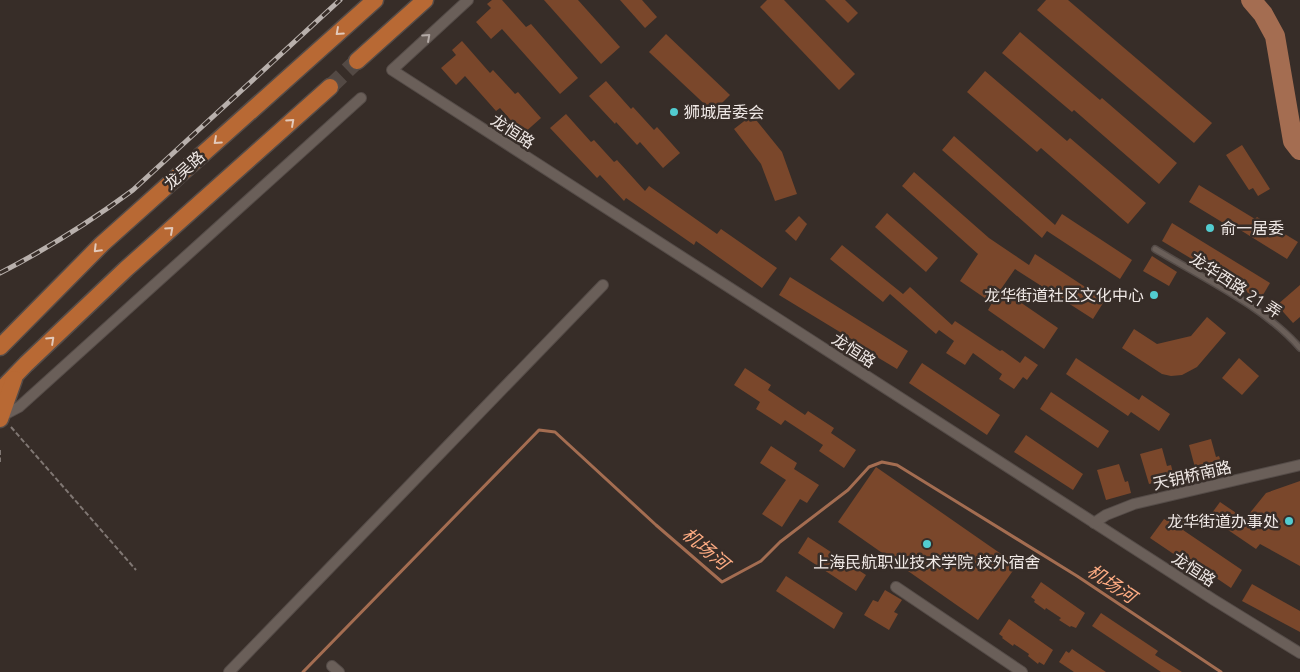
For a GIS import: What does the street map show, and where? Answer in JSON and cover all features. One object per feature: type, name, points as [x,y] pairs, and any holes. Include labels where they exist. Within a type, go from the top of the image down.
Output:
[{"type":"main road","name":"龙吴路","points":[[0,347],[102,244],[375,0]]},
{"type":"main road","points":[[357,61],[425,0]]},
{"type":"main road","points":[[0,391],[126,269],[330,87]]},
{"type":"main road","points":[[1,417],[16,374]]},
{"type":"street","name":"龙恒路","points":[[468,0],[392,70],[1300,654]]},
{"type":"street","points":[[1,417],[19,407],[361,98]]},
{"type":"street","points":[[229,672],[603,285]]},
{"type":"street","name":"天钥桥南路","points":[[1094,523],[1106,515],[1134,504],[1300,465]]},
{"type":"street","points":[[896,586],[1022,672]]},
{"type":"lane","name":"龙华西路 21 弄","points":[[1155,248],[1261,314],[1282,330],[1300,348]]},
{"type":"path","points":[[1,417],[136,570]]},
{"type":"path","points":[[0,450],[0,462]]},
{"type":"building","points":[[492,0],[502,0],[526,27],[531,24],[578,78],[560,94],[502,29],[491,39],[476,22],[491,8],[487,4]]},
{"type":"building","points":[[544,0],[578,0],[620,47],[601,64]]},
{"type":"building","points":[[620,0],[642,0],[657,17],[645,28]]},
{"type":"building","points":[[767,0],[784,0],[855,74],[839,90],[760,7]]},
{"type":"building","points":[[825,0],[845,0],[858,13],[848,23]]},
{"type":"building","points":[[1046,0],[1068,0],[1212,123],[1194,143],[1037,10]]},
{"type":"building","points":[[1020,32],[1100,100],[1102,98],[1177,163],[1159,184],[1074,110],[1072,112],[1002,53]]},
{"type":"building","points":[[666,34],[730,95],[713,112],[649,52]]},
{"type":"building","points":[[462,41],[490,73],[493,70],[515,94],[518,92],[541,118],[523,134],[500,108],[496,111],[465,76],[456,85],[441,68],[456,55],[452,50]]},
{"type":"building","points":[[985,71],[1067,141],[1070,138],[1146,203],[1128,224],[1041,148],[1037,152],[967,92]]},
{"type":"building","points":[[606,81],[631,109],[633,107],[654,130],[657,127],[680,153],[663,168],[640,142],[637,145],[589,96]]},
{"type":"building","points":[[566,114],[591,142],[594,140],[614,162],[617,160],[645,191],[649,186],[717,234],[721,229],[777,268],[762,288],[696,241],[694,245],[626,198],[624,201],[600,175],[597,178],[550,128]]},
{"type":"building","points":[[752,115],[782,152],[797,194],[775,201],[761,164],[734,129]]},
{"type":"building","points":[[954,136],[1055,225],[1062,214],[1132,260],[1120,279],[1047,231],[1042,238],[942,150]]},
{"type":"building","points":[[1242,145],[1270,189],[1258,196],[1253,188],[1249,190],[1226,155]]},
{"type":"building","points":[[914,172],[989,238],[1029,265],[1035,254],[1105,300],[1093,319],[1015,269],[1001,289],[1058,328],[1044,349],[988,310],[992,303],[960,281],[978,254],[902,186]]},
{"type":"building","points":[[1199,185],[1255,219],[1257,217],[1298,242],[1287,259],[1237,228],[1235,230],[1189,202]]},
{"type":"building","points":[[887,213],[938,258],[926,272],[875,227]]},
{"type":"building","points":[[799,216],[807,224],[796,241],[785,231]]},
{"type":"building","points":[[1172,223],[1270,283],[1260,300],[1162,241]]},
{"type":"building","points":[[842,245],[903,294],[910,287],[952,325],[955,321],[1020,363],[1025,356],[1038,365],[1027,380],[1023,377],[1014,389],[999,379],[1002,374],[973,353],[965,365],[946,353],[954,341],[939,330],[936,334],[890,294],[883,302],[830,259]]},
{"type":"building","points":[[1152,256],[1177,272],[1169,286],[1143,271]]},
{"type":"building","points":[[790,277],[908,351],[897,369],[779,295]]},
{"type":"building","points":[[1300,285],[1300,317],[1293,323],[1277,305]]},
{"type":"building","points":[[1207,317],[1226,333],[1197,367],[1182,375],[1171,376],[1162,374],[1122,348],[1134,329],[1157,344],[1191,336]]},
{"type":"building","points":[[1076,358],[1139,400],[1142,395],[1170,414],[1159,431],[1131,412],[1128,416],[1066,374]]},
{"type":"building","points":[[1239,358],[1259,376],[1242,395],[1222,378]]},
{"type":"building","points":[[922,363],[1000,415],[987,435],[909,383]]},
{"type":"building","points":[[745,368],[771,385],[768,390],[805,415],[808,411],[834,428],[831,433],[856,450],[844,468],[819,451],[823,445],[785,420],[781,425],[756,409],[760,402],[734,385]]},
{"type":"building","points":[[1051,392],[1109,431],[1098,448],[1040,409]]},
{"type":"building","points":[[1026,435],[1083,474],[1073,490],[1014,452]]},
{"type":"building","points":[[1211,439],[1216,457],[1219,456],[1223,468],[1197,475],[1189,445]]},
{"type":"building","points":[[771,446],[797,463],[794,469],[819,485],[807,503],[800,499],[782,527],[762,514],[786,480],[760,463]]},
{"type":"building","points":[[1162,448],[1167,466],[1171,465],[1174,477],[1149,484],[1140,454]]},
{"type":"building","points":[[1119,464],[1125,482],[1128,481],[1131,493],[1106,500],[1097,470]]},
{"type":"building","name":"上海民航职业技术学院 校外宿舍","points":[[876,467],[1017,565],[978,620],[838,522]]},
{"type":"building","points":[[1300,481],[1300,566],[1260,544],[1256,549],[1209,517],[1220,502],[1245,519],[1266,493]]},
{"type":"building","points":[[1174,513],[1187,523],[1183,530],[1242,570],[1231,588],[1184,556],[1181,559],[1150,538],[1164,519],[1168,521]]},
{"type":"building","points":[[808,537],[866,575],[856,591],[798,553]]},
{"type":"building","points":[[786,576],[843,613],[834,629],[776,591]]},
{"type":"building","points":[[1041,582],[1085,613],[1076,628],[1070,627],[1059,620],[1061,618],[1034,602],[1035,600],[1031,597]]},
{"type":"building","points":[[1252,584],[1300,611],[1300,632],[1242,601]]},
{"type":"building","points":[[885,590],[902,600],[894,612],[898,614],[889,630],[864,615],[873,600],[878,602]]},
{"type":"building","points":[[1101,613],[1158,651],[1155,655],[1182,672],[1161,672],[1092,626]]},
{"type":"building","points":[[1009,619],[1053,650],[1044,665],[1039,662],[1038,664],[1028,656],[1029,654],[1002,638],[999,634]]},
{"type":"building","points":[[1072,649],[1106,672],[1074,672],[1059,662],[1066,651],[1069,653]]},
{"type":"waterway","points":[[1251,0],[1263,14],[1275,36],[1293,141],[1300,150]]},
{"type":"waterway","name":"机场河","points":[[303,672],[539,430],[555,432],[656,525],[722,582],[761,561],[780,542],[848,490],[869,467],[882,462],[897,465],[1077,576],[1221,672]]},
{"type":"tunnel","points":[[330,87],[357,61]]},
{"type":"railway","points":[[0,273],[68,234],[133,190],[340,0]]},
{"type":"place","name":"狮城居委会","points":[[674,112]]},
{"type":"place","name":"俞一居委","points":[[1210,228]]},
{"type":"place","name":"龙华街道社区文化中心","points":[[1154,295]]},
{"type":"place","name":"龙华街道办事处","points":[[1289,521]]},
{"type":"place","name":"上海民航职业技术学院 校外宿舍","points":[[927,544]]}]
